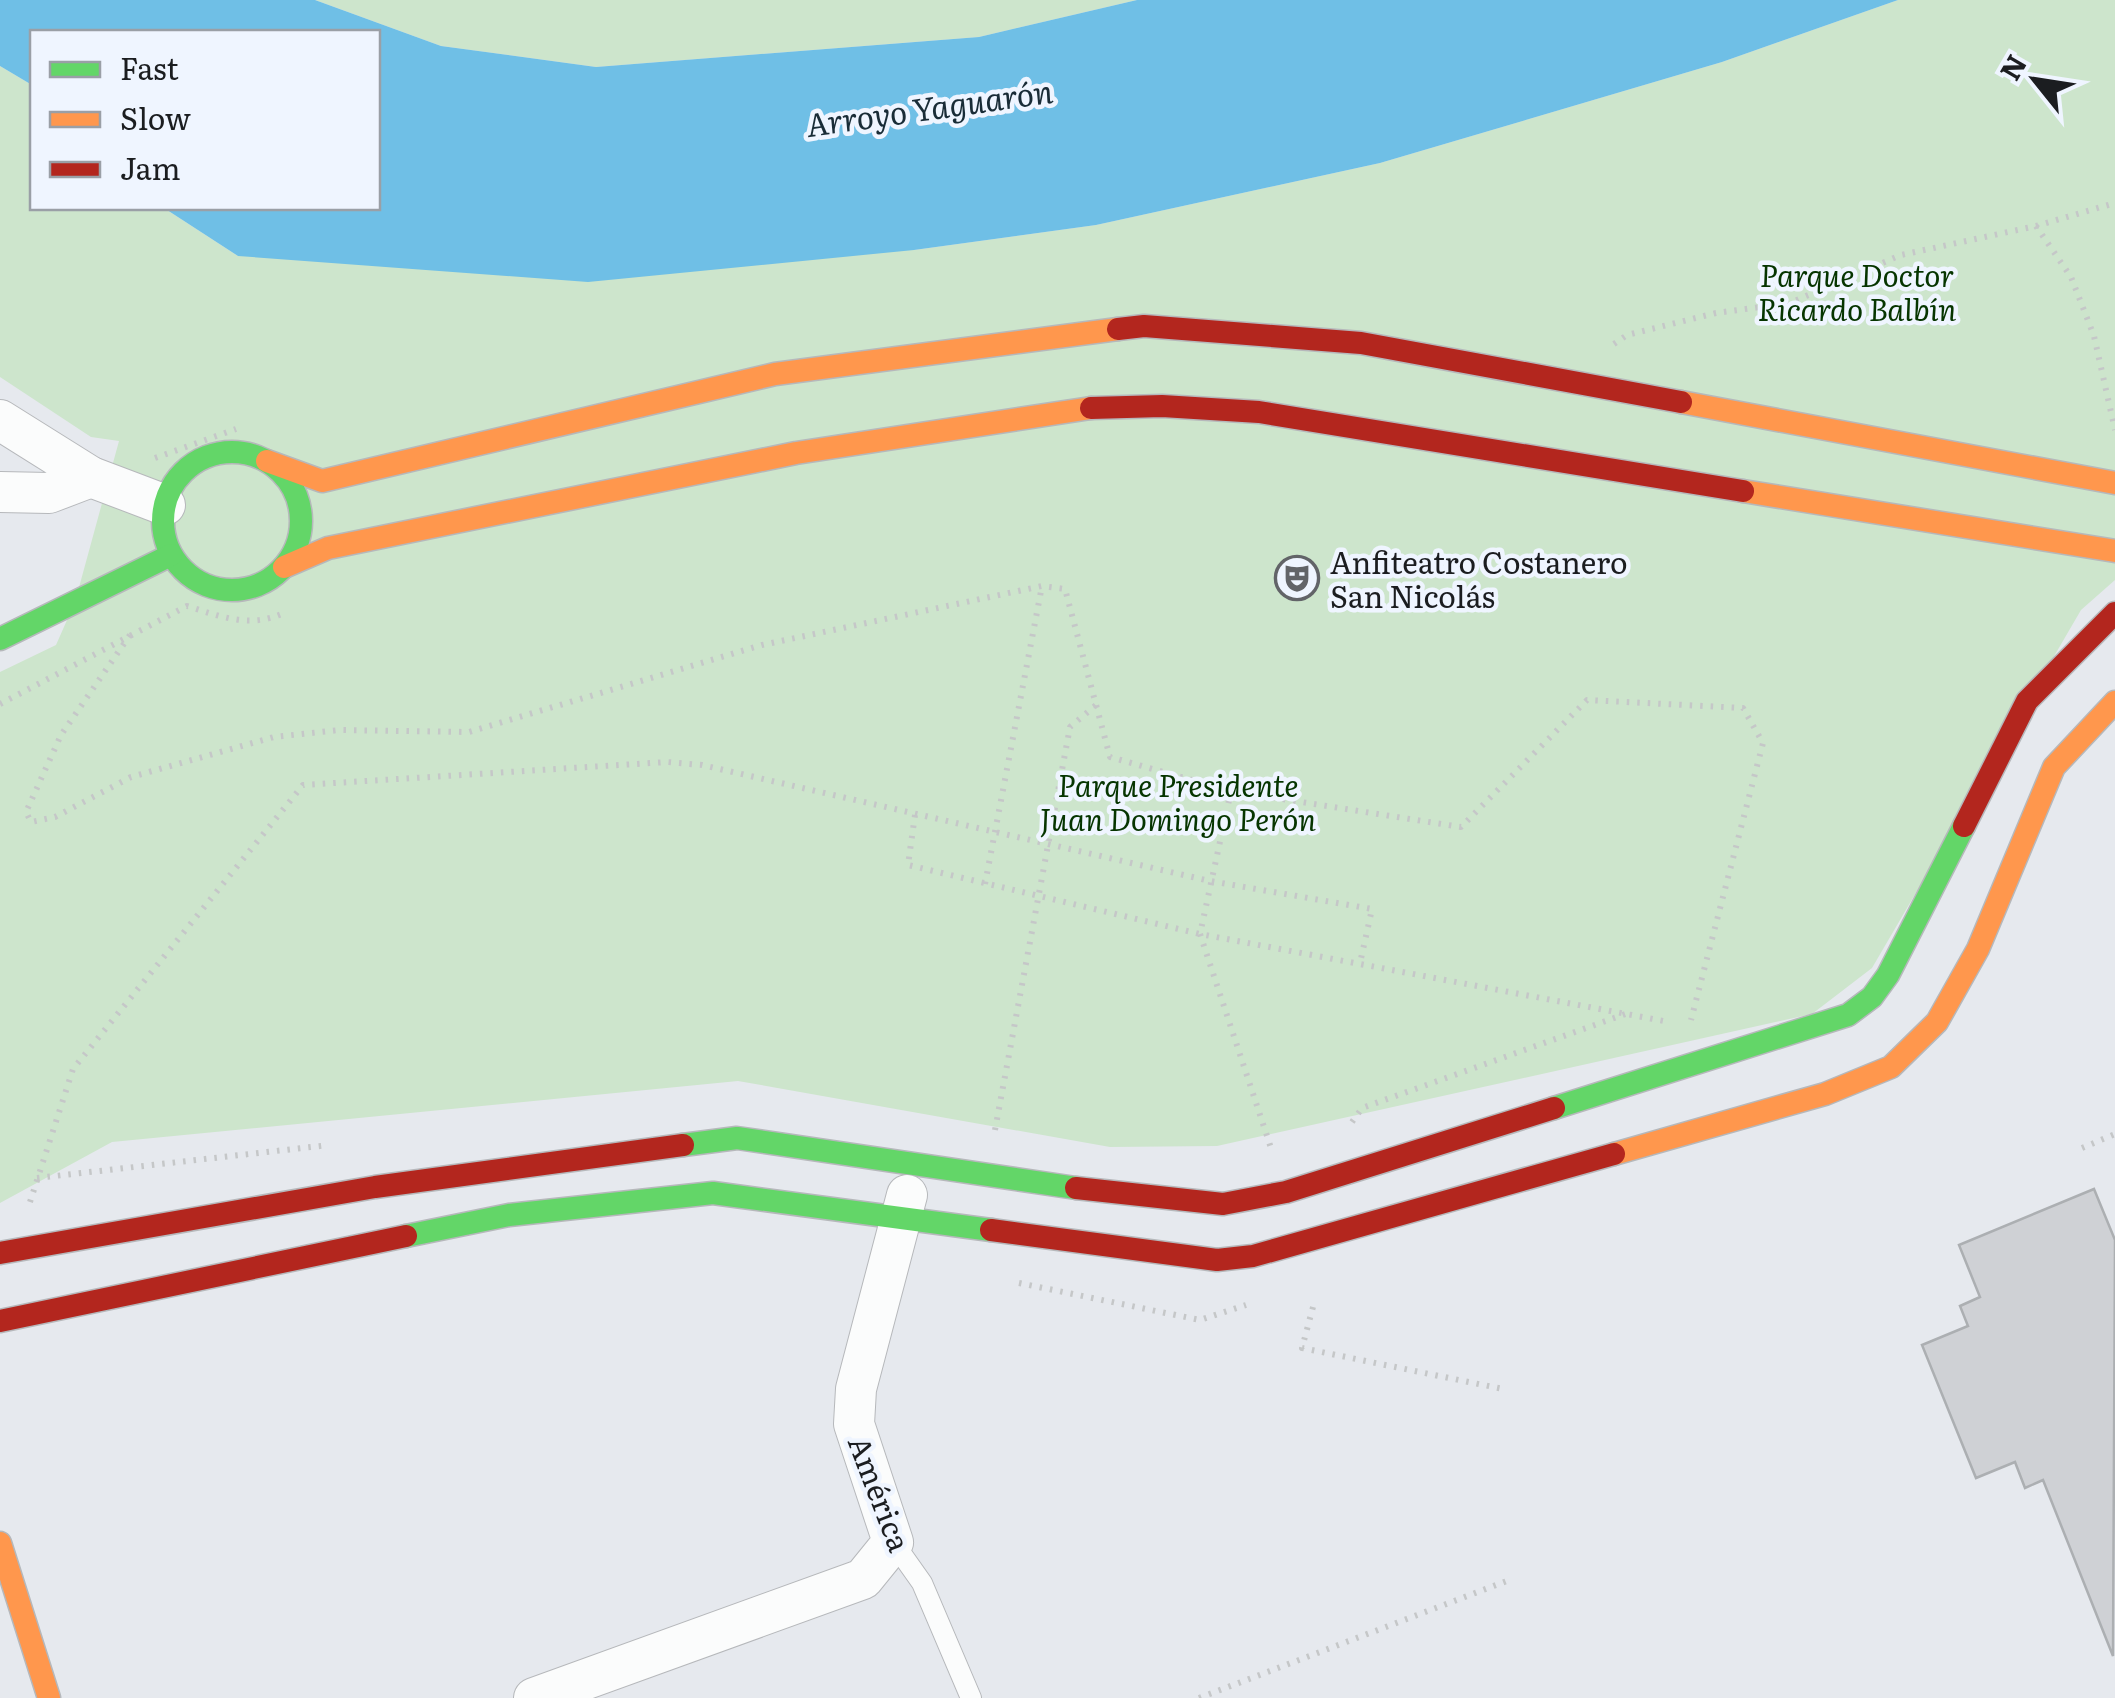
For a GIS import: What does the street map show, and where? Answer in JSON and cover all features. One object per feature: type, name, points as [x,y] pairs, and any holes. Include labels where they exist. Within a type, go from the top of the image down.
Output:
[{"type":"main road","points":[[2115,482],[1361,343],[1144,326],[775,374],[322,481],[234,452],[201,459],[178,478],[165,505],[164,540],[185,572],[224,590],[246,589],[328,548],[796,453],[1090,408],[1162,406],[1259,412],[2115,551]]},
{"type":"main road","points":[[267,462],[285,477],[299,510],[296,546],[284,567]]},
{"type":"main road","points":[[0,639],[171,555]]},
{"type":"main road","points":[[0,1253],[375,1187],[737,1138],[1159,1200],[1223,1204],[1286,1192],[1848,1015],[1872,997],[1888,975],[2028,701],[2061,662],[2115,613]]},
{"type":"main road","points":[[0,1321],[509,1215],[713,1193],[744,1194],[900,1220],[1217,1260],[1253,1256],[1825,1094],[1891,1066],[1937,1022],[1978,948],[2054,767],[2115,702]]},
{"type":"main road","points":[[0,1542],[49,1698]]},
{"type":"street","points":[[0,420],[91,477],[165,505]]},
{"type":"street","points":[[0,492],[49,493],[91,477]]},
{"type":"street","name":"América","points":[[893,1542],[854,1424],[856,1389],[915,1162]]},
{"type":"street","points":[[534,1698],[863,1578],[893,1542]]},
{"type":"lane","name":"América","points":[[893,1542],[922,1583],[971,1698]]},
{"type":"path","points":[[1598,355],[1627,335],[1716,313],[1790,303],[1900,255],[2036,226],[2115,203]]},
{"type":"path","points":[[2036,226],[2072,277],[2094,336],[2115,430]]},
{"type":"path","points":[[985,884],[1042,586]]},
{"type":"path","points":[[130,635],[61,735],[26,812],[31,822],[55,817],[131,777],[274,737],[339,730],[468,732],[762,645],[1042,586],[1066,589],[1110,757],[1231,791],[1461,827],[1587,700],[1743,708],[1763,743],[1689,1028]]},
{"type":"path","points":[[0,704],[187,606],[228,620],[266,622],[298,606]]},
{"type":"path","points":[[994,1136],[1070,727],[1096,705]]},
{"type":"path","points":[[28,1208],[73,1068],[303,785],[667,762],[702,766],[1210,880],[1372,909],[1360,964]]},
{"type":"path","points":[[1231,791],[1200,934],[1286,1192]]},
{"type":"path","points":[[916,815],[908,865],[1200,934],[1632,1012],[1689,1028],[1707,1022]]},
{"type":"path","points":[[2082,1148],[2115,1134]]},
{"type":"path","points":[[1313,1307],[1302,1348],[1503,1389]]},
{"type":"path","points":[[1199,1698],[1512,1578]]},
{"type":"green space","points":[[315,0],[1137,0],[979,37],[596,67],[441,46]]},
{"type":"green space","points":[[1898,0],[2115,0],[2115,580],[2081,610],[1872,968],[1812,1014],[1217,1146],[1110,1147],[738,1081],[112,1142],[0,1203],[0,672],[56,645],[75,602],[119,441],[91,437],[0,377],[0,66],[30,84],[30,210],[167,210],[238,256],[914,250],[1096,225],[1380,163],[1722,62]]},
{"type":"water","name":"Arroyo Yaguarón","points":[[0,0],[315,0],[441,46],[596,67],[979,37],[1137,0],[1898,0],[1722,62],[1380,163],[1096,225],[914,250],[588,282],[238,256],[167,210],[380,210],[380,30],[30,30],[30,84],[0,66]]},
{"type":"building","points":[[2094,1189],[2115,1240],[2113,1656],[2043,1480],[2025,1488],[2015,1462],[1976,1478],[1922,1345],[1968,1326],[1960,1306],[1980,1297],[1959,1245]]},
{"type":"traffic: fast","points":[[232,452],[258,457],[281,472],[296,495],[301,521],[296,547],[281,570],[258,585],[232,590],[206,585],[183,570],[168,547],[163,521],[168,495],[183,472],[206,457],[232,452]]},
{"type":"traffic: fast","points":[[0,639],[171,555]]},
{"type":"traffic: fast","points":[[1554,1108],[1848,1015],[1872,997],[1888,975],[1964,826]]},
{"type":"traffic: fast","points":[[683,1145],[737,1138],[1076,1188]]},
{"type":"traffic: fast","points":[[406,1236],[509,1215],[713,1193],[991,1230]]},
{"type":"traffic: slow","points":[[267,461],[322,481],[775,374],[1118,329]]},
{"type":"traffic: slow","points":[[1681,402],[2115,483]]},
{"type":"traffic: slow","points":[[284,567],[328,548],[796,453],[1091,408]]},
{"type":"traffic: slow","points":[[1743,491],[2115,551]]},
{"type":"traffic: slow","points":[[1614,1154],[1825,1094],[1891,1067],[1937,1022],[1978,949],[2054,767],[2115,702]]},
{"type":"traffic: slow","points":[[0,1543],[49,1698]]},
{"type":"traffic: jam","points":[[1118,329],[1144,326],[1361,343],[1681,402]]},
{"type":"traffic: jam","points":[[1091,408],[1162,406],[1259,412],[1743,491]]},
{"type":"traffic: jam","points":[[1964,826],[2027,701],[2115,613]]},
{"type":"traffic: jam","points":[[1076,1188],[1223,1204],[1286,1192],[1554,1108]]},
{"type":"traffic: jam","points":[[0,1253],[375,1187],[683,1145]]},
{"type":"traffic: jam","points":[[991,1230],[1217,1260],[1253,1256],[1614,1154]]},
{"type":"traffic: jam","points":[[0,1321],[406,1236]]},
{"type":"place","name":"Anfiteatro Costanero San Nicolás","points":[[1297,578]]},
{"type":"park label","name":"Parque Doctor Ricardo Balbín","points":[[1857,291]]},
{"type":"park label","name":"Parque Presidente Juan Domingo Perón","points":[[1178,801]]}]
